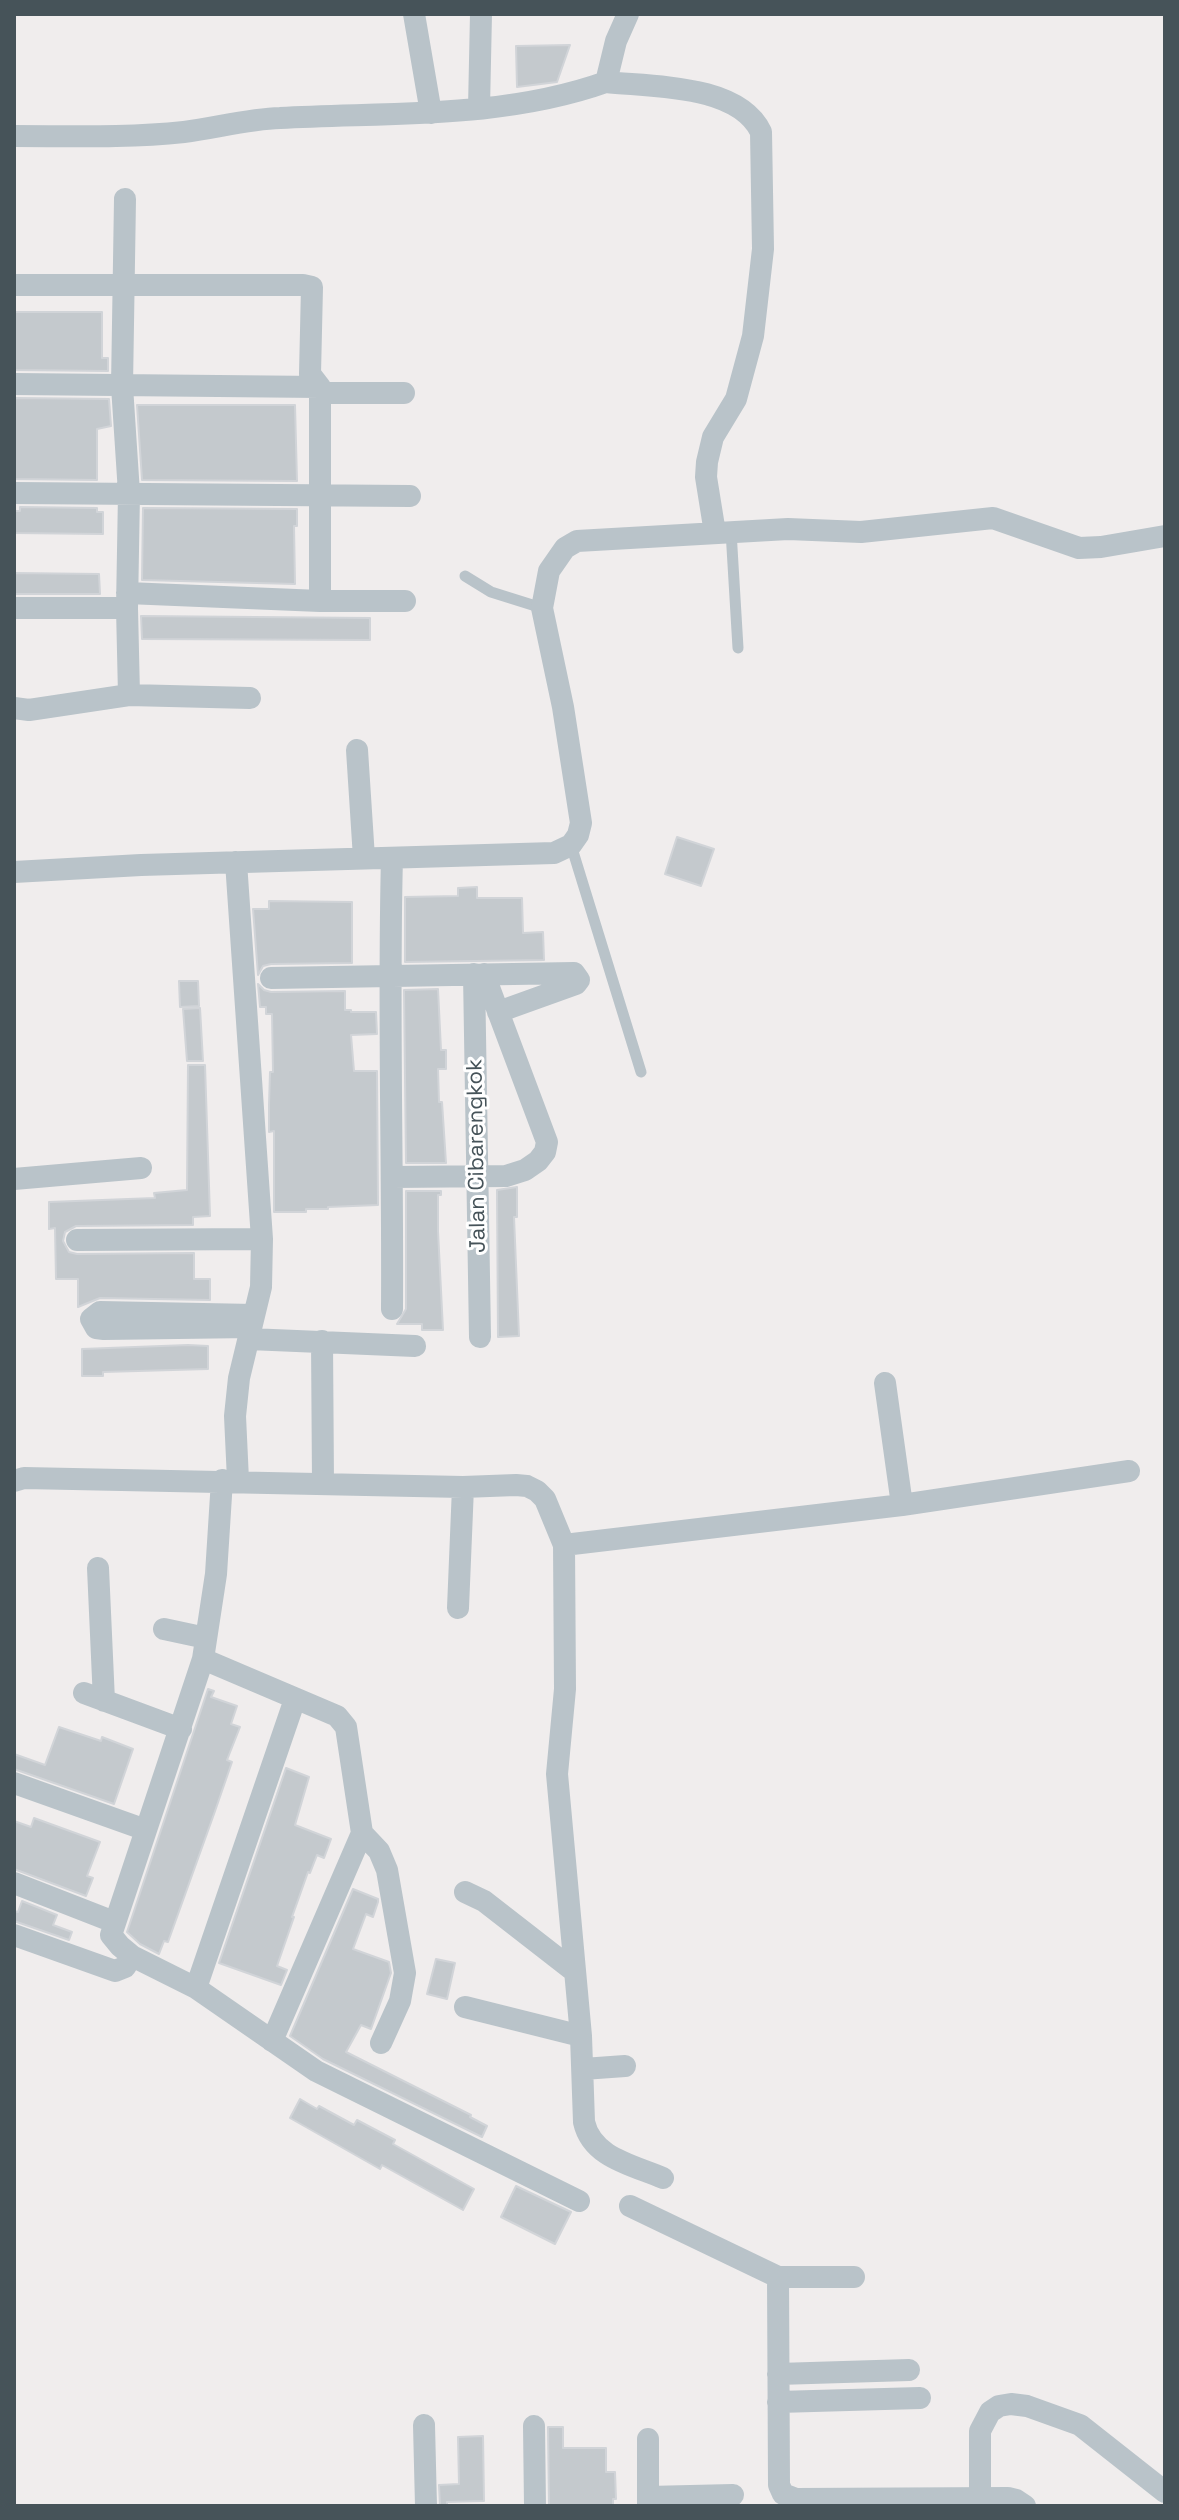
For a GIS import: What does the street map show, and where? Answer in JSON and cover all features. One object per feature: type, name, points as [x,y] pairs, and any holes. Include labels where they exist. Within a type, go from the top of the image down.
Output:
[{"type":"street","points":[[414,14],[431,113]]},
{"type":"street","points":[[479,108],[481,14]]},
{"type":"street","points":[[606,82],[616,41],[628,14]]},
{"type":"street","points":[[14,136],[125,137],[277,118],[431,113],[569,95],[606,82],[683,89],[721,98],[755,118],[761,132],[763,249],[753,336],[745,372],[736,399],[713,437],[707,462],[706,477],[723,532]]},
{"type":"street","points":[[125,199],[122,386],[129,493],[129,695]]},
{"type":"street","points":[[14,285],[312,287],[310,374],[320,390],[320,601]]},
{"type":"street","points":[[14,384],[404,393]]},
{"type":"street","points":[[14,493],[410,496]]},
{"type":"street","points":[[14,872],[554,853],[571,845],[581,823],[579,800],[542,608],[549,571],[565,548],[577,541],[788,529],[861,532],[993,518],[1079,548],[1165,536]]},
{"type":"street","points":[[14,608],[127,600],[405,601]]},
{"type":"street","points":[[19,713],[129,695],[250,698]]},
{"type":"street","points":[[357,750],[364,858]]},
{"type":"street","points":[[392,858],[389,975],[392,1309]]},
{"type":"street","points":[[236,862],[262,1239],[261,1287],[239,1378],[230,1480],[204,1648],[181,1729],[111,1935],[132,1956],[196,1988],[316,2071],[579,2201]]},
{"type":"street","points":[[271,978],[574,973],[579,980],[576,984],[498,1012]]},
{"type":"street","points":[[393,1177],[506,1176],[525,1170],[545,1152],[547,1142],[498,1012],[479,974]]},
{"type":"street","name":"Jalan Cibarengkok","points":[[479,974],[480,1337]]},
{"type":"street","points":[[14,1179],[141,1168]]},
{"type":"street","points":[[77,1240],[262,1239]]},
{"type":"street","points":[[251,1327],[104,1329],[96,1328],[91,1319],[100,1312],[251,1327],[322,1341],[415,1346]]},
{"type":"street","points":[[322,1341],[323,1483]]},
{"type":"street","points":[[885,1383],[902,1505]]},
{"type":"street","points":[[564,1545],[902,1505],[1129,1471]]},
{"type":"street","points":[[14,1481],[24,1478],[463,1487],[516,1485],[527,1486],[545,1499],[564,1545],[565,1689],[557,1774],[581,2036],[584,2122],[593,2144],[607,2155],[663,2178]]},
{"type":"street","points":[[458,1608],[463,1487]]},
{"type":"street","points":[[98,1568],[94,1697],[181,1729]]},
{"type":"street","points":[[164,1629],[295,1699],[342,1720],[346,1727],[362,1833],[272,2041]]},
{"type":"street","points":[[196,1988],[295,1699]]},
{"type":"street","points":[[14,1783],[146,1830]]},
{"type":"street","points":[[362,1833],[379,1851],[387,1870],[404,1959],[400,2001],[381,2043]]},
{"type":"street","points":[[14,1883],[114,1922]]},
{"type":"street","points":[[465,1892],[484,1901],[574,1971]]},
{"type":"street","points":[[14,1935],[115,1971],[125,1967],[132,1956]]},
{"type":"street","points":[[465,2007],[581,2036]]},
{"type":"street","points":[[583,2069],[625,2066]]},
{"type":"street","points":[[630,2206],[778,2277],[854,2277]]},
{"type":"street","points":[[778,2277],[779,2485],[783,2494],[789,2499],[1016,2500],[1025,2506]]},
{"type":"street","points":[[778,2374],[909,2370]]},
{"type":"street","points":[[778,2402],[920,2398]]},
{"type":"street","points":[[980,2502],[980,2431],[990,2412],[999,2406],[1011,2404],[1027,2406],[1080,2425],[1165,2492]]},
{"type":"street","points":[[424,2425],[426,2506]]},
{"type":"street","points":[[534,2426],[535,2506]]},
{"type":"street","points":[[648,2439],[648,2502],[733,2495]]},
{"type":"lane","points":[[723,532],[738,648]]},
{"type":"lane","points":[[465,576],[491,592],[542,608]]},
{"type":"lane","points":[[571,845],[641,1072]]},
{"type":"building","points":[[570,45],[557,82],[517,87],[516,46]]},
{"type":"building","points":[[14,312],[102,312],[102,358],[108,358],[108,371],[14,370]]},
{"type":"building","points":[[14,398],[109,399],[111,426],[97,429],[97,480],[14,479]]},
{"type":"building","points":[[137,405],[295,405],[297,481],[142,480]]},
{"type":"building","points":[[20,507],[97,508],[97,512],[103,512],[103,534],[14,533],[14,511],[20,511]]},
{"type":"building","points":[[143,508],[297,509],[297,526],[294,526],[295,584],[142,580]]},
{"type":"building","points":[[14,573],[99,574],[100,594],[14,594]]},
{"type":"building","points":[[141,616],[370,618],[370,640],[142,639]]},
{"type":"building","points":[[677,837],[714,849],[701,886],[665,874]]},
{"type":"building","points":[[477,887],[477,898],[522,898],[523,933],[543,932],[544,960],[405,962],[405,897],[458,896],[458,888]]},
{"type":"building","points":[[269,901],[352,902],[352,963],[271,964],[263,966],[258,975],[253,909],[269,909]]},
{"type":"building","points":[[179,981],[198,981],[199,1006],[180,1007]]},
{"type":"building","points":[[258,984],[271,992],[345,991],[345,1010],[376,1012],[377,1034],[351,1035],[354,1071],[377,1071],[378,1205],[274,1212],[274,1131],[269,1132],[270,1072],[273,1072],[272,1014],[266,1014],[266,1007],[260,1007]]},
{"type":"building","points":[[438,989],[441,1050],[446,1050],[446,1069],[438,1069],[446,1163],[406,1163],[404,990]]},
{"type":"building","points":[[200,1008],[203,1061],[187,1061],[183,1009]]},
{"type":"building","points":[[188,1065],[205,1065],[210,1216],[193,1217],[193,1225],[76,1226],[65,1232],[63,1241],[69,1252],[77,1254],[194,1253],[194,1279],[210,1279],[210,1300],[100,1298],[78,1307],[78,1279],[56,1279],[55,1228],[49,1229],[49,1202],[155,1198],[154,1193],[187,1190]]},
{"type":"building","points":[[517,1187],[517,1217],[514,1217],[519,1336],[498,1337],[497,1190]]},
{"type":"building","points":[[406,1191],[441,1191],[438,1195],[438,1231],[443,1330],[422,1330],[422,1324],[397,1324],[406,1309]]},
{"type":"building","points":[[208,1346],[208,1369],[103,1372],[103,1376],[82,1376],[82,1349]]},
{"type":"building","points":[[208,1689],[214,1691],[211,1697],[237,1706],[231,1724],[240,1727],[227,1760],[232,1762],[214,1814],[168,1942],[164,1941],[159,1954],[140,1944],[127,1932]]},
{"type":"building","points":[[59,1727],[101,1741],[102,1737],[133,1749],[114,1804],[14,1769],[14,1754],[45,1765]]},
{"type":"building","points":[[286,1768],[309,1777],[295,1825],[331,1839],[324,1858],[317,1855],[308,1872],[292,1917],[277,1966],[287,1970],[281,1985],[219,1963]]},
{"type":"building","points":[[34,1818],[100,1842],[87,1876],[93,1878],[86,1896],[14,1869],[14,1821],[31,1827]]},
{"type":"building","points":[[353,1889],[378,1899],[378,1902],[373,1917],[366,1914],[353,1949],[389,1962],[391,1973],[371,2029],[361,2025],[346,2052],[471,2115],[487,2126],[482,2137],[323,2059],[290,2036]]},
{"type":"building","points":[[22,1901],[57,1915],[53,1925],[72,1932],[69,1940],[14,1921],[14,1911],[18,1912]]},
{"type":"building","points":[[436,1959],[455,1963],[447,1999],[427,1994]]},
{"type":"building","points":[[300,2099],[354,2125],[357,2120],[474,2189],[463,2210],[382,2165],[380,2169],[290,2118]]},
{"type":"building","points":[[516,2186],[571,2212],[555,2244],[501,2217]]},
{"type":"building","points":[[548,2427],[563,2427],[563,2448],[606,2448],[606,2472],[615,2472],[616,2499],[613,2499],[613,2506],[549,2506]]},
{"type":"building","points":[[483,2436],[484,2501],[447,2502],[447,2506],[440,2506],[439,2485],[459,2484],[458,2437]]}]
